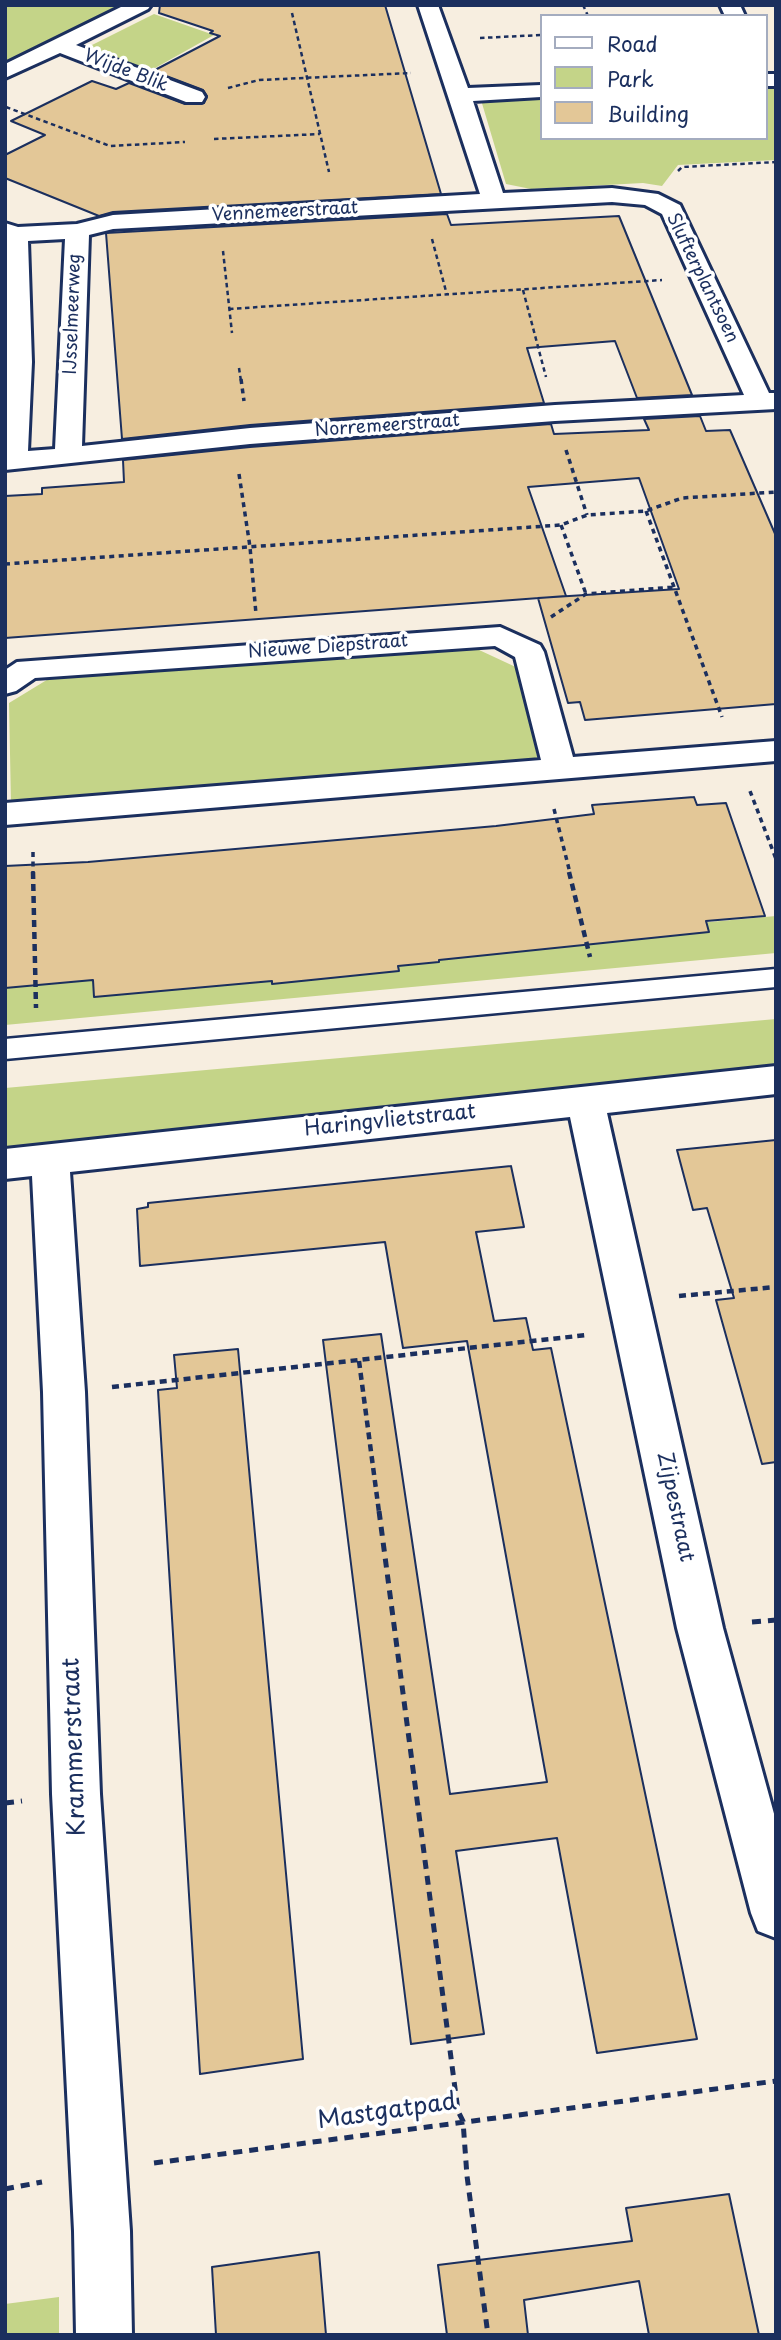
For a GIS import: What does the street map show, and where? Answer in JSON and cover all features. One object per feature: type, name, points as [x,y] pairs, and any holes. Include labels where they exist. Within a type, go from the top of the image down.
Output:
[{"type":"street","name":"Wijde Blik","points":[[5,72],[141,5]]},
{"type":"street","points":[[428,5],[494,200]]},
{"type":"street","name":"Wijde Blik","points":[[58,45],[194,97]]},
{"type":"street","points":[[460,95],[540,91]]},
{"type":"street","name":"Slufterplantsoen","points":[[494,200],[612,195],[650,199],[672,210],[768,401]]},
{"type":"street","name":"Vennemeerstraat","points":[[77,231],[113,222],[494,200]]},
{"type":"street","name":"IJsselmeerweg","points":[[10,462],[19,362],[11,232],[77,231],[68,457]]},
{"type":"street","name":"Norremeerstraat","points":[[10,462],[233,438],[555,413],[768,401]]},
{"type":"street","name":"Nieuwe Diepstraat","points":[[5,684],[28,669],[500,636],[512,642]]},
{"type":"street","points":[[512,642],[529,652],[552,770]]},
{"type":"street","points":[[19,813],[776,751]]},
{"type":"street","name":"Haringvlietstraat","points":[[28,1161],[776,1080]]},
{"type":"street","name":"Zijpestraat","points":[[585,1099],[701,1628],[776,1913]]},
{"type":"street","name":"Krammerstraat","points":[[28,1161],[64,1392],[76,1794],[102,2231],[104,2335]]},
{"type":"lane","points":[[5,1049],[776,978]]},
{"type":"path","points":[[292,13],[338,209]]},
{"type":"path","points":[[440,41],[540,35]]},
{"type":"path","points":[[194,97],[259,80],[450,71]]},
{"type":"path","points":[[5,107],[110,146],[185,142]]},
{"type":"path","points":[[214,139],[320,134]]},
{"type":"path","points":[[650,199],[682,167],[776,162]]},
{"type":"path","points":[[423,205],[447,295]]},
{"type":"path","points":[[218,215],[232,333]]},
{"type":"path","points":[[229,309],[704,277]]},
{"type":"path","points":[[233,438],[250,547],[260,652]]},
{"type":"path","points":[[5,564],[561,524],[587,515],[646,511],[682,498],[776,492]]},
{"type":"path","points":[[646,511],[776,859]]},
{"type":"path","points":[[561,524],[586,594]]},
{"type":"path","points":[[512,642],[586,594],[674,587]]},
{"type":"path","points":[[552,770],[590,960]]},
{"type":"path","points":[[19,813],[36,1010]]},
{"type":"path","points":[[64,1392],[359,1360],[634,1315],[776,1287]]},
{"type":"path","points":[[359,1360],[458,2111],[463,2121],[467,2176],[488,2335]]},
{"type":"path","name":"Mastgatpad","points":[[5,2189],[97,2171],[776,2081]]},
{"type":"green space","points":[[5,5],[125,5],[5,62]]},
{"type":"green space","points":[[154,14],[214,35],[148,72],[84,49]]},
{"type":"green space","points":[[776,85],[776,160],[678,165],[662,186],[643,183],[531,189],[506,184],[481,100],[540,97],[540,140],[767,140],[767,86]]},
{"type":"green space","points":[[477,649],[520,669],[538,761],[11,804],[9,703],[50,678]]},
{"type":"green space","points":[[776,916],[776,953],[5,1025],[5,986]]},
{"type":"green space","points":[[776,1019],[776,1084],[5,1160],[5,1088]]},
{"type":"green space","points":[[59,2297],[59,2335],[5,2335],[5,2304]]},
{"type":"building","points":[[160,5],[385,5],[441,194],[113,212],[99,216],[5,178],[5,155],[45,135],[11,121],[92,81],[116,89],[129,83],[185,104],[204,103],[207,96],[203,90],[153,71],[220,36],[210,33],[213,31],[159,13]]},
{"type":"building","points":[[447,214],[451,225],[619,216],[692,395],[637,398],[615,341],[527,348],[544,403],[250,425],[122,439],[106,233]]},
{"type":"building","points":[[700,416],[706,431],[730,430],[776,536],[776,704],[585,720],[580,702],[568,703],[538,598],[5,638],[5,496],[42,494],[42,488],[124,482],[123,460],[250,447],[551,424],[554,434],[649,430],[644,419]],"holes":[[[639,478],[679,589],[566,596],[528,487]]]},
{"type":"building","points":[[694,797],[697,805],[726,803],[765,916],[706,921],[709,932],[439,960],[398,966],[399,971],[272,984],[272,981],[94,997],[93,980],[5,988],[5,866],[88,862],[496,826],[594,814],[592,805]]},
{"type":"building","points":[[776,1140],[776,1462],[762,1464],[716,1300],[734,1298],[707,1208],[693,1210],[677,1150]]},
{"type":"building","points":[[511,1166],[524,1227],[476,1232],[494,1321],[526,1318],[533,1350],[551,1348],[697,2039],[597,2053],[557,1838],[456,1851],[484,2034],[411,2044],[323,1340],[381,1334],[450,1794],[547,1782],[467,1341],[403,1348],[385,1242],[140,1266],[137,1209],[148,1207],[148,1203]]},
{"type":"building","points":[[238,1349],[303,2059],[200,2074],[158,1390],[177,1388],[174,1355]]},
{"type":"building","points":[[729,2194],[759,2335],[649,2335],[639,2281],[524,2300],[528,2335],[447,2335],[438,2265],[632,2241],[626,2208]]},
{"type":"building","points":[[319,2252],[326,2335],[216,2335],[212,2267]]}]
